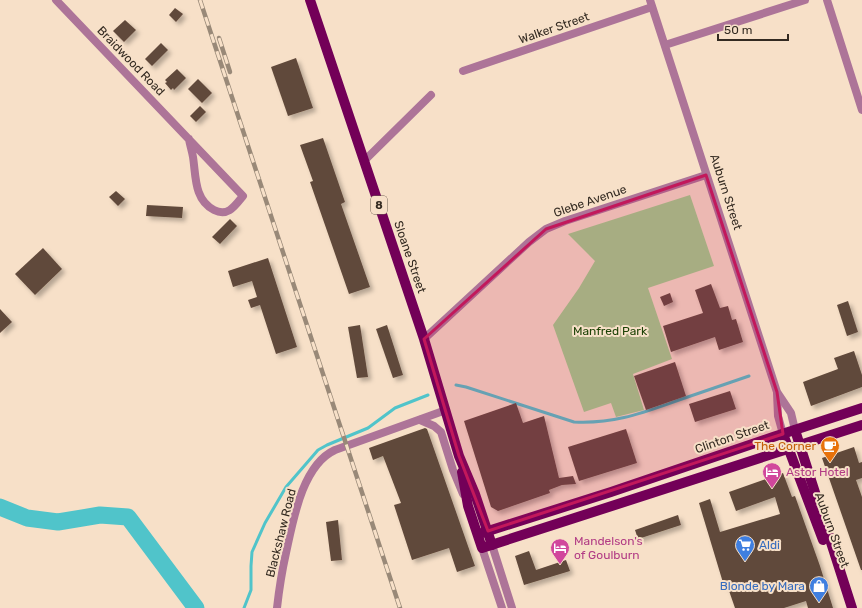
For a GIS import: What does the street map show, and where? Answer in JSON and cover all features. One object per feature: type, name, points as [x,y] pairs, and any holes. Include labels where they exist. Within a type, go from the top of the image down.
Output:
[{"type":"main road","name":"Sloane Street","points":[[310,0],[424,339],[459,456],[488,532],[487,546]]},
{"type":"main road","name":"Clinton Street","points":[[478,534],[611,492],[862,408]]},
{"type":"main road","points":[[487,546],[616,506],[862,426]]},
{"type":"main road","name":"Auburn Street","points":[[795,430],[852,608]]},
{"type":"main road","name":"Auburn Street","points":[[783,434],[820,534],[845,608]]},
{"type":"main road","name":"Sloane Street","points":[[459,456],[468,506],[478,534],[487,546]]},
{"type":"main road","points":[[611,492],[616,506]]},
{"type":"street","name":"Braidwood Road","points":[[56,0],[189,139],[243,196],[228,212],[217,212],[202,200],[196,186],[189,139]]},
{"type":"street","points":[[665,45],[805,0]]},
{"type":"street","points":[[827,0],[862,110]]},
{"type":"street","name":"Auburn Street","points":[[651,3],[777,392],[791,413],[795,430]]},
{"type":"street","name":"Walker Street","points":[[463,71],[651,3]]},
{"type":"street","points":[[364,161],[431,95]]},
{"type":"street","name":"Glebe Avenue","points":[[424,339],[529,242],[546,229],[588,213],[706,175]]},
{"type":"street","name":"Auburn Street","points":[[777,392],[778,416],[783,434]]},
{"type":"street","name":"Blackshaw Road","points":[[277,608],[283,569],[296,512],[302,491],[318,463],[328,453],[335,450],[446,410]]},
{"type":"street","points":[[420,420],[434,426],[441,432],[453,470],[468,506]]},
{"type":"street","name":"Sloane Street","points":[[487,546],[502,608]]},
{"type":"street","name":"Sloane Street","points":[[487,546],[512,608]]},
{"type":"highlighted area","points":[[706,175],[777,392],[783,434],[488,531],[459,456],[424,339],[546,229]]},
{"type":"green space","name":"Manfred Park","points":[[690,195],[714,266],[648,288],[672,359],[633,374],[644,410],[616,417],[611,403],[584,412],[553,325],[579,288],[595,261],[568,234]]},
{"type":"building","points":[[175,8],[183,14],[176,22],[169,15]]},
{"type":"building","points":[[125,20],[136,30],[124,42],[113,31]]},
{"type":"building","points":[[161,43],[168,50],[152,66],[145,59]]},
{"type":"building","points":[[296,58],[313,108],[288,116],[271,67]]},
{"type":"building","points":[[177,69],[186,78],[174,90],[173,88],[171,90],[165,83],[167,82],[165,80]]},
{"type":"building","points":[[198,79],[212,93],[202,103],[188,89]]},
{"type":"building","points":[[200,106],[206,112],[196,122],[190,116]]},
{"type":"building","points":[[323,138],[345,202],[341,204],[370,287],[349,294],[310,182],[313,181],[300,145]]},
{"type":"building","points":[[116,191],[125,199],[118,206],[109,197]]},
{"type":"building","points":[[147,205],[183,207],[182,218],[146,216]]},
{"type":"building","points":[[230,219],[237,226],[220,244],[212,237]]},
{"type":"building","points":[[43,248],[62,269],[35,295],[15,274]]},
{"type":"building","points":[[268,258],[297,347],[276,354],[260,305],[251,308],[248,300],[257,297],[252,281],[233,287],[228,271]]},
{"type":"building","points":[[711,284],[720,308],[728,306],[732,320],[736,319],[743,342],[719,350],[715,337],[671,352],[663,326],[703,313],[695,290]]},
{"type":"building","points":[[670,293],[673,302],[664,306],[660,297]]},
{"type":"building","points":[[848,301],[858,332],[847,336],[837,305]]},
{"type":"building","points":[[0,309],[12,322],[0,333]]},
{"type":"building","points":[[360,325],[368,377],[357,378],[348,327]]},
{"type":"building","points":[[387,325],[403,375],[393,378],[376,329]]},
{"type":"building","points":[[854,351],[862,375],[862,387],[811,406],[803,382],[838,369],[834,358]]},
{"type":"building","points":[[675,362],[686,396],[646,410],[634,376]]},
{"type":"building","points":[[730,391],[736,409],[695,422],[689,404]]},
{"type":"building","points":[[516,403],[523,423],[544,416],[559,478],[573,476],[576,484],[562,485],[549,490],[550,493],[498,511],[491,507],[464,421]]},
{"type":"building","points":[[425,428],[427,429],[475,566],[457,572],[449,548],[412,560],[394,505],[401,503],[383,456],[373,460],[369,448]]},
{"type":"building","points":[[626,429],[637,463],[579,481],[568,447]]},
{"type":"building","points":[[854,447],[859,463],[862,462],[862,478],[856,480],[862,497],[862,570],[822,458]]},
{"type":"building","points":[[783,473],[792,497],[795,496],[833,608],[808,608],[806,601],[784,608],[735,608],[727,585],[724,586],[699,503],[710,499],[720,532],[780,514],[775,497],[736,511],[729,492]]},
{"type":"building","points":[[678,515],[681,525],[638,539],[635,530]]},
{"type":"building","points":[[338,520],[342,560],[331,561],[326,522]]},
{"type":"building","name":"Mandelson's of Goulburn","points":[[529,551],[536,570],[566,560],[570,571],[524,585],[515,556]]},
{"type":"waterway","points":[[456,385],[574,422],[589,422],[628,417],[749,376]]},
{"type":"waterway","points":[[244,608],[251,590],[252,552],[265,523],[286,487],[318,450],[368,428],[395,408],[428,395]]},
{"type":"waterway","points":[[0,507],[27,518],[58,522],[100,515],[128,517],[196,608]]},
{"type":"railway","points":[[200,0],[400,608]]},
{"type":"railway","points":[[219,38],[230,72]]},
{"type":"place","name":"The Corner","points":[[830,463]]},
{"type":"place","name":"Astor Hotel","points":[[772,489]]},
{"type":"place","name":"Aldi","points":[[745,562]]},
{"type":"place","name":"Mandelson's of Goulburn","points":[[560,565]]},
{"type":"place","name":"Blonde by Mara","points":[[819,603]]}]
